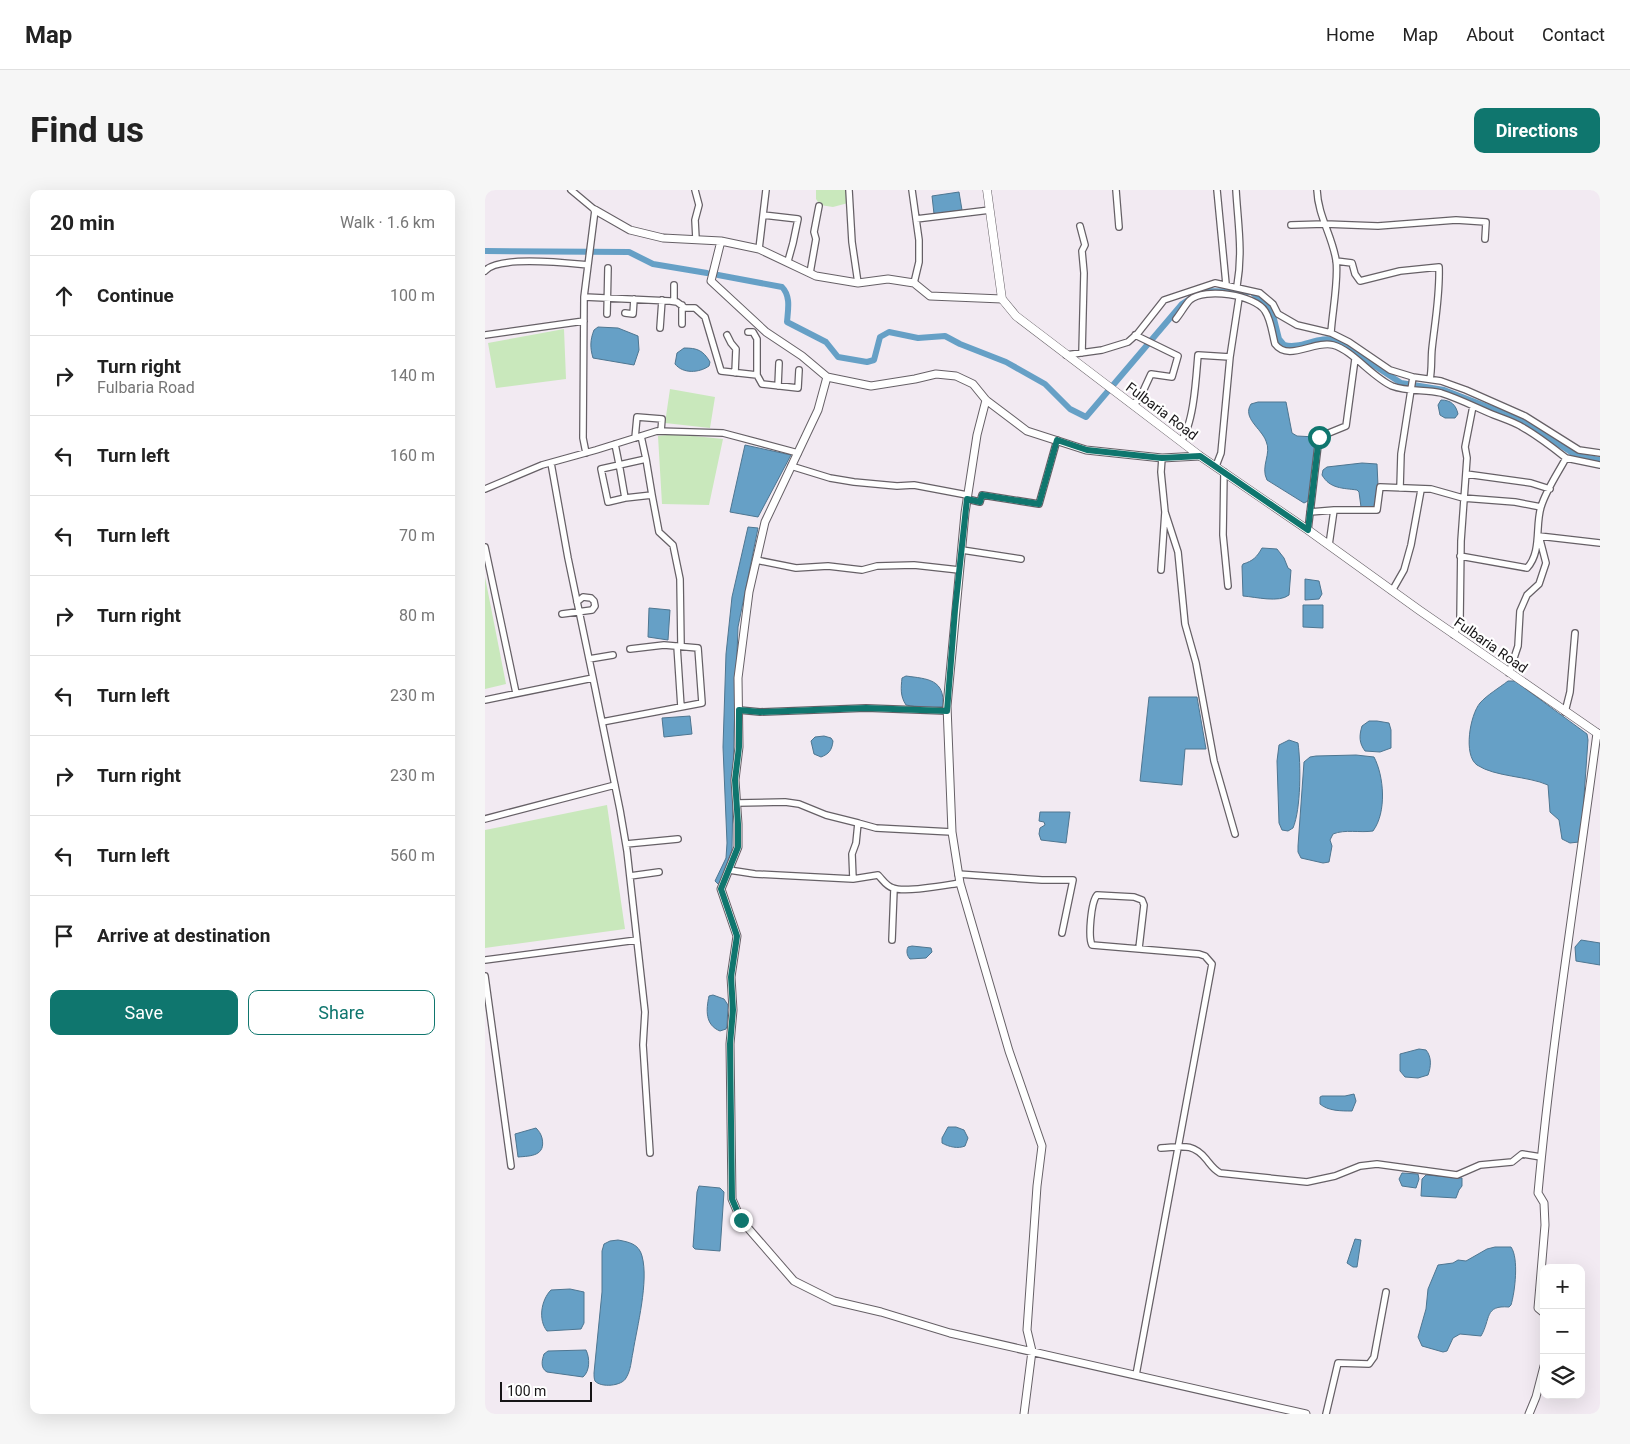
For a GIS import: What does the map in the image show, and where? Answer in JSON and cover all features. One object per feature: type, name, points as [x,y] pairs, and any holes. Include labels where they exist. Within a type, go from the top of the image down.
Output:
[{"type":"main road","points":[[987,190],[1001,299]]},
{"type":"main road","name":"Fulbaria Road","points":[[1001,299],[1016,316],[1200,456],[1308,530],[1454,635],[1599,734]]},
{"type":"street","points":[[571,190],[595,210],[630,230],[663,238],[721,241],[759,249],[788,261],[816,276],[858,282],[888,279],[914,283],[930,296],[1001,299]]},
{"type":"street","points":[[695,190],[699,205],[695,220],[696,239]]},
{"type":"street","points":[[759,249],[766,190]]},
{"type":"street","points":[[849,190],[852,242],[858,282]]},
{"type":"street","points":[[913,190],[919,240],[919,262],[914,283]]},
{"type":"street","points":[[1117,190],[1119,227]]},
{"type":"street","points":[[1217,190],[1226,284]]},
{"type":"street","points":[[1235,190],[1241,234],[1240,267],[1237,286]]},
{"type":"street","points":[[1317,190],[1319,210],[1336,261],[1331,334]]},
{"type":"street","points":[[810,273],[819,206]]},
{"type":"street","points":[[586,453],[583,438],[584,297],[595,210]]},
{"type":"street","points":[[916,219],[990,210]]},
{"type":"street","points":[[763,215],[797,219],[788,261]]},
{"type":"street","points":[[1291,225],[1378,226],[1456,220],[1486,222],[1485,239]]},
{"type":"street","points":[[1080,226],[1085,244],[1082,252],[1082,272],[1084,273],[1082,353]]},
{"type":"street","points":[[721,241],[711,281],[766,332],[802,356],[827,377],[871,386],[936,374],[956,376],[973,384],[986,400],[1027,431],[1087,450],[1162,458],[1200,456]]},
{"type":"street","points":[[1336,261],[1352,263],[1355,274],[1360,281],[1393,272],[1439,267],[1439,299],[1430,380]]},
{"type":"street","points":[[485,271],[492,265],[501,263],[550,262],[588,265]]},
{"type":"street","points":[[607,314],[608,268]]},
{"type":"street","points":[[1067,354],[1082,353],[1128,342],[1164,300],[1215,283],[1237,286],[1260,293],[1273,304],[1277,314],[1297,325],[1331,334],[1349,342],[1390,370],[1413,377],[1441,381],[1466,390],[1525,416],[1579,450],[1600,453]]},
{"type":"street","points":[[674,285],[674,301]]},
{"type":"street","points":[[1176,319],[1191,299],[1200,296],[1226,294],[1259,303],[1266,312],[1271,324],[1275,344],[1284,350],[1296,351],[1318,344],[1333,345],[1392,386],[1439,393],[1522,427],[1566,458],[1600,465]]},
{"type":"street","points":[[584,297],[674,301],[685,308],[695,308],[705,317],[721,371],[757,375]]},
{"type":"street","points":[[1216,466],[1221,453],[1230,357],[1239,298]]},
{"type":"street","points":[[625,313],[633,314],[634,299]]},
{"type":"street","points":[[660,328],[662,300]]},
{"type":"street","points":[[682,305],[683,324]]},
{"type":"street","points":[[485,335],[584,321]]},
{"type":"street","points":[[748,332],[753,332],[757,339],[757,375],[762,384],[797,388],[799,370]]},
{"type":"street","points":[[727,335],[736,349],[735,372]]},
{"type":"street","points":[[1132,404],[1139,400],[1151,374],[1172,377],[1178,356],[1135,335]]},
{"type":"street","points":[[1181,441],[1186,435],[1192,409],[1199,355],[1230,357]]},
{"type":"street","points":[[1308,530],[1319,437],[1346,426],[1355,359]]},
{"type":"street","points":[[778,386],[779,363]]},
{"type":"street","points":[[827,377],[818,410],[765,522],[749,592],[739,678],[739,747],[735,780],[738,847],[721,889],[737,936],[731,977],[733,1010],[730,1044],[732,1199],[741,1220],[794,1281],[834,1301],[881,1312],[950,1333],[1306,1414]]},
{"type":"street","points":[[1400,488],[1401,454],[1413,377]]},
{"type":"street","points":[[986,400],[977,435],[967,497],[947,711],[952,832],[958,874],[1009,1051],[1042,1146],[1037,1186],[1027,1330],[1032,1351],[1024,1414]]},
{"type":"street","points":[[1454,635],[1460,620],[1463,498],[1466,474],[1465,446],[1473,406]]},
{"type":"street","points":[[661,431],[662,419],[637,417],[638,437],[646,459],[659,532],[673,544],[680,578],[679,646],[681,707]]},
{"type":"street","points":[[485,489],[551,463],[661,431],[723,433],[798,453]]},
{"type":"street","points":[[791,466],[830,478],[897,486],[914,485],[967,497],[980,502],[982,495],[1039,504],[1057,440]]},
{"type":"street","points":[[615,444],[625,498]]},
{"type":"street","points":[[1161,570],[1165,512],[1161,472],[1162,458]]},
{"type":"street","points":[[1461,556],[1527,568],[1531,564],[1539,536],[1541,508],[1566,458]]},
{"type":"street","points":[[646,459],[601,469],[608,502],[652,494]]},
{"type":"street","points":[[551,463],[626,844],[645,1012],[643,1045],[651,1153]]},
{"type":"street","points":[[1224,472],[1223,535],[1228,586]]},
{"type":"street","points":[[1466,474],[1531,483],[1550,489]]},
{"type":"street","points":[[1310,512],[1377,510],[1379,487],[1431,489],[1463,498],[1515,502],[1541,508]]},
{"type":"street","points":[[1392,591],[1404,570],[1413,535],[1421,490]]},
{"type":"street","points":[[1329,545],[1335,510]]},
{"type":"street","points":[[1165,512],[1178,552],[1178,572],[1185,624],[1196,663],[1214,761],[1235,834]]},
{"type":"street","points":[[1539,536],[1600,543]]},
{"type":"street","points":[[1509,673],[1518,646],[1520,611],[1527,595],[1539,584],[1546,563],[1539,536]]},
{"type":"street","points":[[485,547],[515,693]]},
{"type":"street","points":[[961,550],[1021,559]]},
{"type":"street","points":[[756,560],[796,568],[828,566],[862,570],[877,566],[914,565],[959,570]]},
{"type":"street","points":[[562,614],[592,610],[595,606],[591,598],[583,597],[577,602]]},
{"type":"street","points":[[1565,712],[1570,692],[1575,633]]},
{"type":"street","points":[[602,722],[702,703],[698,648],[664,645],[630,649]]},
{"type":"street","points":[[589,659],[613,655]]},
{"type":"street","points":[[485,700],[593,678]]},
{"type":"street","points":[[739,710],[760,712],[866,708],[947,711]]},
{"type":"street","points":[[1540,1310],[1538,1308],[1545,1225],[1545,1203],[1538,1193],[1541,1157],[1556,1025],[1599,734]]},
{"type":"street","points":[[485,820],[615,785]]},
{"type":"street","points":[[737,804],[785,802],[799,804],[826,815],[876,828],[952,832]]},
{"type":"street","points":[[853,878],[852,854],[856,843],[858,823]]},
{"type":"street","points":[[626,844],[678,839]]},
{"type":"street","points":[[729,870],[755,874],[853,878],[878,875],[893,889],[921,889],[960,883]]},
{"type":"street","points":[[630,876],[659,872]]},
{"type":"street","points":[[958,874],[1042,880],[1073,880],[1062,933]]},
{"type":"street","points":[[892,940],[893,889]]},
{"type":"street","points":[[1136,1375],[1212,964],[1205,956],[1199,954],[1093,945],[1090,939],[1092,907],[1093,899],[1097,895],[1134,897],[1142,900],[1144,905],[1139,948]]},
{"type":"street","points":[[485,960],[637,940]]},
{"type":"street","points":[[485,976],[511,1166]]},
{"type":"street","points":[[1161,1148],[1191,1147],[1198,1150],[1213,1169],[1220,1172],[1307,1182],[1335,1176],[1360,1166],[1377,1164],[1457,1175],[1479,1165],[1512,1162],[1522,1154],[1541,1157]]},
{"type":"street","points":[[1327,1414],[1338,1363],[1369,1364],[1374,1357],[1386,1292]]},
{"type":"street","points":[[1529,1414],[1540,1382]]},
{"type":"green space","points":[[816,190],[847,190],[848,203],[833,207],[820,205],[816,199]]},
{"type":"green space","points":[[564,329],[566,379],[496,388],[488,343]]},
{"type":"green space","points":[[670,389],[715,397],[710,428],[665,423]]},
{"type":"green space","points":[[675,434],[723,439],[709,505],[662,504],[658,436]]},
{"type":"green space","points":[[485,577],[506,684],[485,689]]},
{"type":"green space","points":[[607,805],[625,929],[485,948],[485,830]]},
{"type":"water","points":[[959,192],[962,210],[934,214],[932,196]]},
{"type":"water","points":[[598,327],[618,328],[638,336],[639,350],[634,365],[593,358],[591,341],[594,330]]},
{"type":"water","points":[[684,348],[693,348],[702,352],[710,362],[709,366],[701,370],[682,370],[675,364],[677,353]]},
{"type":"water","points":[[1441,400],[1450,402],[1456,408],[1458,414],[1455,418],[1445,418],[1440,415],[1438,405]]},
{"type":"water","points":[[1258,402],[1286,402],[1292,433],[1297,436],[1316,437],[1310,496],[1308,501],[1304,503],[1267,480],[1265,475],[1268,451],[1266,441],[1249,414],[1251,404]]},
{"type":"water","points":[[745,445],[791,455],[758,517],[730,512]]},
{"type":"water","points":[[1362,463],[1377,464],[1378,486],[1375,509],[1361,507],[1357,490],[1333,485],[1325,480],[1322,475],[1323,470],[1327,467]]},
{"type":"water","points":[[748,527],[758,528],[738,627],[732,850],[719,885],[715,881],[726,858],[727,843],[723,747],[726,654],[732,597]]},
{"type":"water","points":[[1262,548],[1277,549],[1291,570],[1289,595],[1279,599],[1243,596],[1242,566],[1254,558]]},
{"type":"water","points":[[1305,579],[1319,581],[1322,594],[1319,599],[1305,600]]},
{"type":"water","points":[[1303,605],[1323,605],[1323,628],[1303,627]]},
{"type":"water","points":[[649,608],[670,610],[668,640],[648,637]]},
{"type":"water","points":[[906,676],[928,680],[938,686],[943,698],[943,707],[923,708],[906,705],[901,689],[902,678]]},
{"type":"water","points":[[1508,681],[1515,681],[1587,734],[1581,839],[1579,842],[1570,843],[1562,839],[1559,820],[1550,812],[1548,785],[1484,769],[1473,760],[1470,753],[1469,735],[1476,709],[1486,697]]},
{"type":"water","points":[[1149,697],[1197,697],[1206,749],[1185,749],[1182,785],[1140,781]]},
{"type":"water","points":[[690,716],[692,734],[664,737],[662,718]]},
{"type":"water","points":[[1369,721],[1389,723],[1391,748],[1380,752],[1365,751],[1360,739],[1360,733],[1362,726]]},
{"type":"water","points":[[824,736],[831,738],[833,741],[830,751],[821,757],[814,754],[811,741],[815,737]]},
{"type":"water","points":[[1289,740],[1298,743],[1300,774],[1296,820],[1293,828],[1288,831],[1282,830],[1279,823],[1277,761],[1279,745]]},
{"type":"water","points":[[1356,755],[1374,757],[1380,774],[1383,794],[1382,804],[1373,831],[1333,834],[1330,840],[1332,846],[1329,862],[1323,863],[1301,858],[1298,846],[1304,762],[1310,757],[1316,756]]},
{"type":"water","points":[[1040,812],[1070,812],[1066,843],[1041,840],[1040,828],[1045,825],[1044,822],[1039,821]]},
{"type":"water","points":[[1581,940],[1600,943],[1600,965],[1576,961],[1575,947]]},
{"type":"water","points":[[908,947],[931,948],[932,952],[926,958],[910,959],[907,950]]},
{"type":"water","points":[[713,995],[724,999],[728,1005],[727,1026],[726,1029],[720,1031],[712,1025],[708,1016],[709,996]]},
{"type":"water","points":[[1419,1049],[1426,1050],[1429,1056],[1428,1075],[1418,1078],[1405,1077],[1400,1071],[1400,1054]]},
{"type":"water","points":[[1354,1094],[1356,1101],[1352,1111],[1339,1111],[1320,1104],[1320,1097],[1322,1096]]},
{"type":"water","points":[[948,1127],[964,1130],[968,1138],[965,1146],[953,1147],[942,1143],[942,1138]]},
{"type":"water","points":[[536,1128],[540,1133],[543,1144],[540,1152],[518,1157],[515,1134]]},
{"type":"water","points":[[1402,1173],[1418,1174],[1419,1179],[1416,1188],[1402,1186],[1399,1179]]},
{"type":"water","points":[[1426,1175],[1462,1178],[1462,1186],[1456,1198],[1421,1196],[1422,1179]]},
{"type":"water","points":[[699,1186],[720,1188],[724,1192],[720,1251],[695,1249],[693,1247]]},
{"type":"water","points":[[1355,1239],[1361,1240],[1357,1267],[1353,1267],[1347,1263]]},
{"type":"water","points":[[618,1240],[633,1244],[641,1252],[644,1266],[643,1291],[629,1372],[624,1381],[620,1383],[602,1385],[595,1381],[594,1375],[602,1292],[602,1251],[604,1244]]},
{"type":"water","points":[[1511,1247],[1515,1259],[1514,1292],[1511,1305],[1509,1307],[1495,1308],[1489,1314],[1481,1336],[1460,1334],[1453,1338],[1447,1351],[1443,1352],[1422,1346],[1418,1337],[1426,1309],[1428,1289],[1438,1265],[1453,1263],[1458,1260],[1466,1261],[1487,1249]]},
{"type":"water","points":[[570,1289],[584,1292],[584,1323],[581,1329],[547,1331],[542,1321],[545,1299],[551,1290]]},
{"type":"water","points":[[586,1350],[589,1364],[583,1377],[547,1372],[543,1368],[543,1356],[548,1351]]},
{"type":"waterway","points":[[485,251],[629,252],[653,264],[707,273]]},
{"type":"waterway","points":[[718,275],[782,287],[788,299],[787,322],[826,342],[838,357],[867,362],[874,360],[880,337],[889,332],[918,338],[945,336],[1006,362],[1045,384],[1070,409],[1086,417],[1182,304],[1202,291],[1252,292],[1272,311],[1279,339],[1284,345],[1297,346],[1324,339],[1337,341],[1401,383],[1444,390],[1524,421],[1577,456],[1600,460]]},
{"type":"route","points":[[741,1220],[732,1199],[733,1150],[730,1044],[733,1010],[731,977],[737,936],[721,889],[738,847],[735,780],[739,747],[739,710],[760,712],[866,708],[947,711],[955,610],[967,499],[980,502],[982,495],[1039,504],[1057,440],[1087,450],[1162,458],[1200,456],[1308,530],[1319,437]]}]
